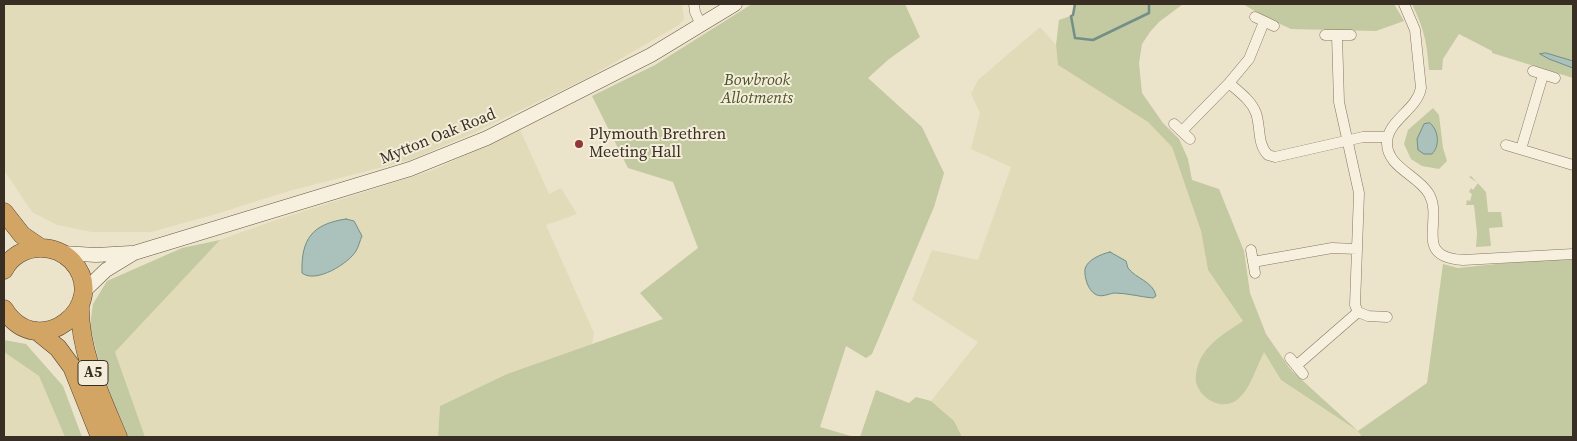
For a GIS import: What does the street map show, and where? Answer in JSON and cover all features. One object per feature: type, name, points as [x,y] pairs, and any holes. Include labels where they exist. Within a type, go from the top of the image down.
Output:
[{"type":"highway","points":[[4,212],[22,235],[41,248],[62,253],[74,263],[81,277],[81,299],[71,318],[66,323],[52,330],[31,330],[13,320],[4,309]]},
{"type":"highway","points":[[4,270],[17,255],[24,251],[41,248]]},
{"type":"highway","name":"A5","points":[[81,299],[79,321],[86,351],[118,437]]},
{"type":"highway","name":"A5","points":[[31,330],[58,348],[72,367],[100,437]]},
{"type":"main road","name":"Mytton Oak Road","points":[[62,253],[96,255],[134,253],[410,169],[488,138],[616,74],[735,4]]},
{"type":"main road","name":"Mytton Oak Road","points":[[81,299],[106,270],[134,253]]},
{"type":"main road","points":[[4,326],[31,330]]},
{"type":"street","points":[[694,4],[695,12],[701,25]]},
{"type":"street","points":[[1404,4],[1417,35],[1421,88],[1420,96],[1396,122],[1388,137],[1387,145],[1393,160],[1420,183],[1429,194],[1433,204],[1432,240],[1435,247],[1449,259],[1463,260],[1573,254]]},
{"type":"street","points":[[1190,140],[1178,128],[1229,83],[1249,59],[1260,19],[1274,26]]},
{"type":"street","points":[[1337,35],[1338,102],[1359,193],[1355,305],[1358,312],[1368,316],[1386,317]]},
{"type":"street","points":[[1325,36],[1351,35]]},
{"type":"street","points":[[1521,149],[1538,73],[1556,78]]},
{"type":"street","points":[[1229,83],[1245,96],[1252,105],[1256,114],[1261,144],[1268,155],[1275,157],[1363,137],[1388,137]]},
{"type":"street","points":[[1506,145],[1573,165]]},
{"type":"street","points":[[1253,262],[1332,248],[1357,249]]},
{"type":"street","points":[[1251,250],[1255,273]]},
{"type":"street","points":[[1303,374],[1293,362],[1358,312]]},
{"type":"shaded area","points":[[4,4],[682,4],[684,19],[679,25],[589,77],[471,134],[410,160],[289,191],[151,232],[92,232],[57,225],[32,212],[4,170]]},
{"type":"shaded area","points":[[1040,27],[1056,45],[1058,65],[1148,122],[1172,147],[1201,231],[1208,270],[1260,345],[1281,380],[1358,431],[1362,437],[962,437],[954,421],[931,401],[978,342],[912,300],[932,250],[978,260],[1011,167],[971,149],[980,113],[971,94],[978,80]]},
{"type":"shaded area","points":[[520,130],[549,194],[561,188],[577,214],[546,225],[594,333],[592,344],[507,374],[440,406],[438,437],[145,437],[115,352],[220,240],[433,170]]},
{"type":"shaded area","points":[[4,352],[39,376],[65,437],[4,437]]},
{"type":"green space","name":"Bowbrook Allotments","points":[[752,4],[905,4],[920,37],[889,59],[868,78],[922,127],[944,173],[934,207],[872,354],[866,358],[846,346],[820,427],[854,437],[438,437],[440,406],[507,374],[663,319],[640,293],[698,248],[673,182],[628,168],[592,96],[655,65]]},
{"type":"green space","points":[[1075,4],[1183,4],[1159,22],[1142,44],[1139,63],[1142,93],[1163,123],[1179,139],[1188,159],[1192,180],[1219,189],[1244,251],[1250,293],[1266,334],[1291,370],[1358,431],[1281,380],[1264,352],[1243,394],[1232,403],[1219,404],[1213,402],[1202,394],[1198,388],[1196,375],[1198,365],[1206,350],[1226,332],[1243,321],[1208,270],[1201,231],[1172,147],[1148,122],[1058,65],[1056,45],[1059,20],[1073,15]]},
{"type":"green space","points":[[1243,4],[1394,4],[1404,21],[1376,31],[1291,29]]},
{"type":"green space","points":[[1412,4],[1573,4],[1573,78],[1492,53],[1492,51],[1459,34],[1443,59],[1442,70],[1429,70],[1424,36]]},
{"type":"green space","points":[[1433,108],[1439,115],[1443,148],[1447,161],[1439,169],[1422,166],[1411,159],[1404,144],[1408,130]]},
{"type":"green space","points":[[1478,183],[1486,192],[1488,212],[1501,212],[1503,227],[1489,228],[1491,246],[1476,247],[1477,233],[1474,205],[1466,205],[1467,200],[1470,201],[1472,194],[1469,192],[1471,188],[1473,190]]},
{"type":"green space","points":[[220,240],[115,352],[145,437],[127,437],[100,366],[90,326],[93,304],[107,281],[182,248]]},
{"type":"green space","points":[[1573,259],[1573,437],[1362,437],[1358,431],[1427,383],[1443,264],[1458,268],[1535,260]]},
{"type":"green space","points":[[4,340],[26,344],[63,386],[82,437],[65,437],[39,376],[4,352]]},
{"type":"green space","points":[[876,390],[909,403],[916,397],[931,401],[954,421],[962,437],[860,437]]},
{"type":"water","points":[[1546,53],[1573,61],[1573,68],[1540,54]]},
{"type":"water","points":[[1430,123],[1437,134],[1437,143],[1432,154],[1424,154],[1418,150],[1417,139],[1424,124]]},
{"type":"water","points":[[346,219],[354,221],[362,236],[352,256],[332,271],[315,276],[308,276],[302,273],[304,251],[311,235],[325,225]]},
{"type":"water","points":[[1110,252],[1126,261],[1131,272],[1148,283],[1156,296],[1153,298],[1114,293],[1100,296],[1093,292],[1088,286],[1086,279],[1086,266],[1095,258]]},
{"type":"waterway","points":[[1075,4],[1073,15],[1071,16],[1075,38],[1093,40],[1149,13],[1149,4]]},
{"type":"place","name":"Plymouth Brethren Meeting Hall","points":[[579,144]]}]
